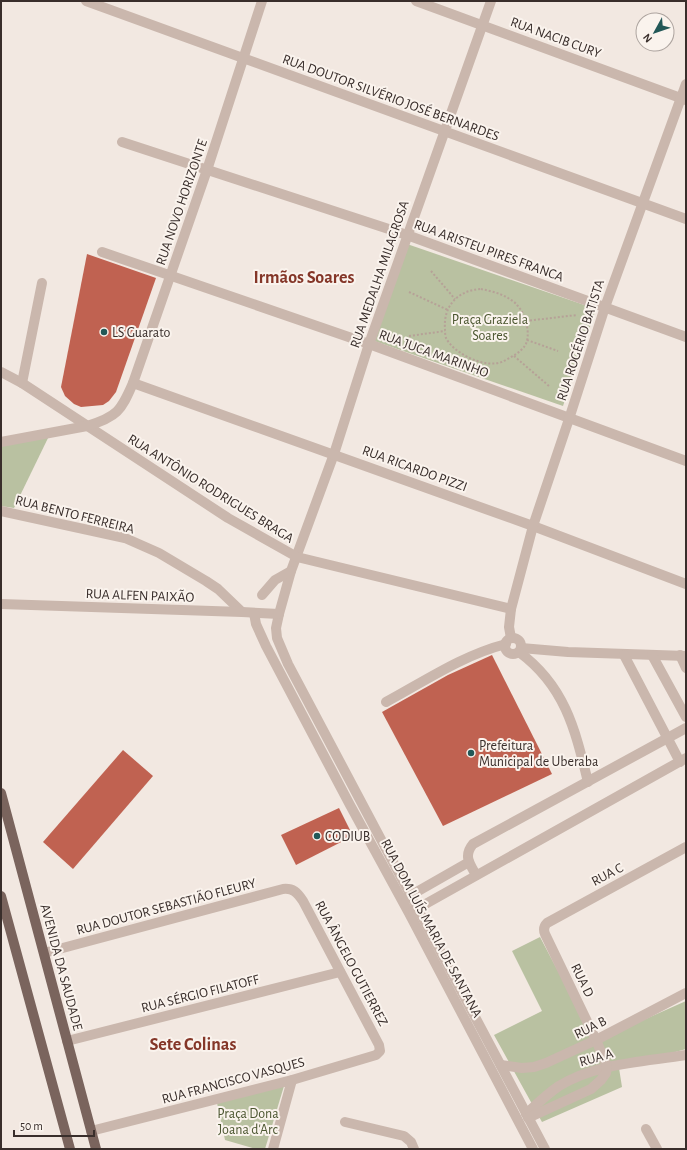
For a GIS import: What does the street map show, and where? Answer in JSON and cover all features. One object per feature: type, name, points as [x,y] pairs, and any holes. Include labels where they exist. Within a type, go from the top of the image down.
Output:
[{"type":"main road","name":"AVENIDA DA SAUDADE","points":[[1,793],[96,1149]]},
{"type":"main road","points":[[1,896],[70,1149]]},
{"type":"street","name":"RUA DOUTOR SILVÉRIO JOSÉ BERNARDES","points":[[86,1],[686,219]]},
{"type":"street","name":"RUA NOVO HORIZONTE","points":[[87,426],[109,418],[120,409],[133,383],[207,170],[262,1]]},
{"type":"street","name":"RUA NACIB CURY","points":[[416,1],[683,99]]},
{"type":"street","name":"RUA MEDALHA MILAGROSA","points":[[291,571],[334,454],[406,235],[491,1]]},
{"type":"street","name":"RUA ROGÉRIO BATISTA","points":[[508,641],[511,609],[533,526],[605,307],[642,203],[683,99],[686,84]]},
{"type":"street","name":"RUA ARISTEU PIRES FRANCA","points":[[122,142],[406,235],[686,337]]},
{"type":"street","name":"RUA JUCA MARINHO","points":[[102,252],[369,344],[686,461]]},
{"type":"street","points":[[22,383],[42,283]]},
{"type":"street","name":"RUA ANTÔNIO RODRIGUES BRAGA","points":[[1,372],[22,383],[228,518],[296,557],[511,609]]},
{"type":"street","name":"RUA RICARDO PIZZI","points":[[133,383],[533,526],[686,584]]},
{"type":"street","points":[[1,442],[87,426]]},
{"type":"street","name":"RUA BENTO FERREIRA","points":[[1,511],[125,538],[159,553],[206,581],[218,589],[242,612]]},
{"type":"street","points":[[262,595],[275,580],[291,571]]},
{"type":"street","name":"RUA DOM LUÍS MARIA DE SANTANA","points":[[291,571],[276,628],[277,638],[282,650],[406,897],[501,1065],[545,1149]]},
{"type":"street","name":"RUA ALFEN PAIXÃO","points":[[1,604],[279,614]]},
{"type":"street","name":"RUA DOM LUÍS MARIA DE SANTANA","points":[[254,613],[256,624],[266,646],[350,805],[406,897]]},
{"type":"street","points":[[386,702],[474,655],[515,638],[519,640],[521,644],[520,650],[516,654],[511,654],[508,652],[506,648],[508,641]]},
{"type":"street","points":[[520,650],[683,656],[686,668]]},
{"type":"street","points":[[520,650],[546,675],[560,696],[570,718],[578,742],[588,782]]},
{"type":"street","points":[[413,910],[683,760],[668,739],[624,654]]},
{"type":"street","points":[[652,655],[686,717]]},
{"type":"street","points":[[476,875],[469,862],[468,855],[469,849],[473,844],[686,728]]},
{"type":"street","name":"RUA C","points":[[544,928],[547,923],[686,847]]},
{"type":"street","points":[[406,897],[469,862]]},
{"type":"street","name":"RUA DOUTOR SEBASTIÃO FLEURY","points":[[44,953],[283,889],[289,888],[294,890]]},
{"type":"street","name":"RUA ÂNGELO GUTIERREZ","points":[[294,890],[303,901],[380,1044],[380,1051]]},
{"type":"street","name":"RUA DOM LUÍS MARIA DE SANTANA","points":[[413,910],[533,1149]]},
{"type":"street","name":"RUA D","points":[[544,928],[545,934],[607,1066]]},
{"type":"street","name":"RUA SÉRGIO FILATOFF","points":[[67,1041],[340,972]]},
{"type":"street","name":"RUA B","points":[[501,1065],[522,1068],[534,1067],[596,1040],[686,993]]},
{"type":"street","name":"RUA FRANCISCO VASQUES","points":[[91,1131],[292,1080],[376,1055],[380,1051]]},
{"type":"street","name":"RUA A","points":[[527,1116],[559,1086],[582,1075],[607,1066],[686,1055]]},
{"type":"street","points":[[527,1116],[591,1089],[606,1073],[607,1066]]},
{"type":"street","points":[[273,1149],[292,1080]]},
{"type":"street","points":[[345,1122],[404,1136],[412,1142],[414,1149]]},
{"type":"street","points":[[646,1129],[656,1149]]},
{"type":"path","points":[[431,271],[455,299]]},
{"type":"path","points":[[471,290],[482,290],[506,297],[518,306],[526,321],[529,333],[525,346],[514,356],[501,363],[488,363],[462,355],[454,348],[446,337],[445,323],[448,310],[455,299],[471,290]]},
{"type":"path","points":[[409,292],[448,310]]},
{"type":"path","points":[[526,321],[577,315]]},
{"type":"path","points":[[409,336],[445,331]]},
{"type":"path","points":[[527,340],[558,351]]},
{"type":"path","points":[[514,356],[549,386]]},
{"type":"green space","name":"Praça Graziela Soares","points":[[407,244],[596,309],[563,406],[374,341]]},
{"type":"green space","points":[[49,436],[14,508],[1,506],[1,446]]},
{"type":"green space","points":[[540,937],[591,1034],[605,1037],[686,1001],[686,1049],[619,1068],[622,1087],[542,1122],[494,1035],[542,1011],[512,951]]},
{"type":"green space","name":"Praça Dona Joana d'Arc","points":[[284,1086],[265,1149],[256,1149],[225,1140],[217,1103]]},
{"type":"building","name":"LS Guarato","points":[[87,254],[156,278],[116,392],[109,401],[103,405],[81,407],[74,404],[65,396],[61,387]]},
{"type":"building","points":[[492,655],[552,774],[443,826],[382,712],[448,675]]},
{"type":"building","points":[[123,750],[153,776],[73,869],[43,842]]},
{"type":"building","name":"CODIUB","points":[[339,808],[353,836],[296,865],[281,835]]},
{"type":"place","name":"LS Guarato","points":[[104,332]]},
{"type":"place","name":"Prefeitura Municipal de Uberaba","points":[[471,753]]},
{"type":"place","name":"CODIUB","points":[[317,836]]},
{"type":"district","name":"Irmãos Soares","points":[[304,277]]},
{"type":"district","name":"Sete Colinas","points":[[193,1044]]}]
